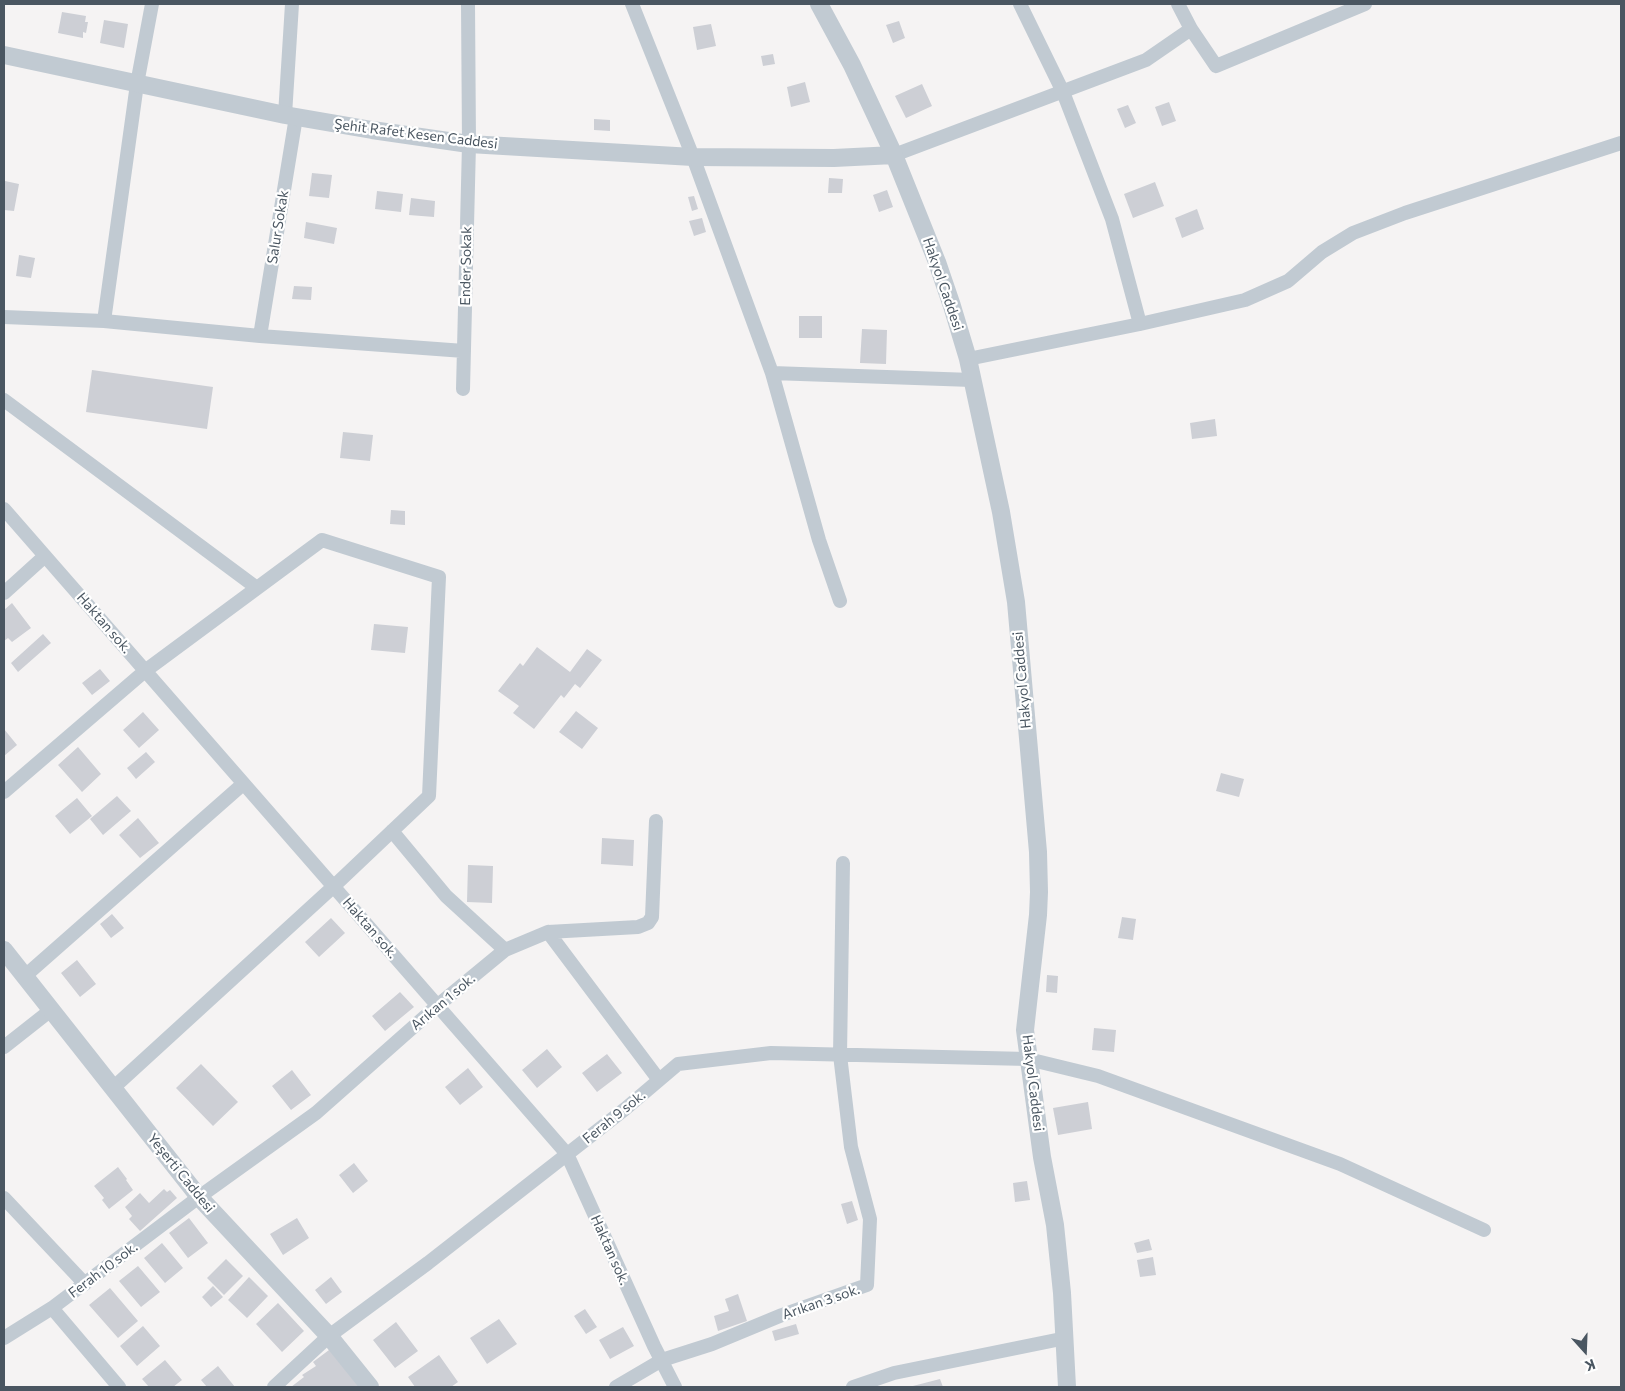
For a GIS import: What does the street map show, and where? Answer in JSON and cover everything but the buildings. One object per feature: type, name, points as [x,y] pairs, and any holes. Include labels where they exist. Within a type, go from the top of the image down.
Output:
[{"type":"street","points":[[104,321],[137,84],[152,4]]},
{"type":"street","name":"Salur Sokak","points":[[260,336],[290,116],[292,4]]},
{"type":"street","name":"Ender Sokak","points":[[464,389],[469,144],[468,4]]},
{"type":"street","points":[[632,4],[693,157],[772,373],[819,540],[840,601]]},
{"type":"street","name":"Hakyol Caddesi","points":[[819,4],[852,66],[894,155],[937,262],[968,359],[1011,565],[1016,602],[1038,852],[1038,915],[1026,1030],[1028,1060],[1054,1225],[1066,1338],[1067,1387]]},
{"type":"street","points":[[1020,4],[1063,92],[1112,219],[1140,324]]},
{"type":"street","points":[[1178,4],[1191,29],[1216,66],[1365,4]]},
{"type":"street","points":[[894,155],[1146,60],[1191,29]]},
{"type":"street","name":"Şehit Rafet Kesen Caddesi","points":[[4,55],[290,116],[469,144],[693,157],[834,158],[894,155]]},
{"type":"street","points":[[968,359],[1140,324],[1245,300],[1288,281],[1322,252],[1353,233],[1405,213],[1621,143]]},
{"type":"street","points":[[4,317],[104,321],[260,336],[464,351]]},
{"type":"street","points":[[772,373],[972,380]]},
{"type":"street","points":[[4,400],[257,588]]},
{"type":"street","name":"Haktan sok.","points":[[4,509],[567,1154],[675,1387]]},
{"type":"street","points":[[4,792],[145,671],[322,540],[439,577],[429,796],[113,1088]]},
{"type":"street","points":[[4,593],[45,556]]},
{"type":"street","points":[[25,976],[243,784]]},
{"type":"street","name":"Arıkan 1 sok.","points":[[199,1198],[316,1113],[437,1006],[505,950],[548,932],[638,927],[648,923],[652,917],[656,821]]},
{"type":"street","points":[[392,831],[446,896],[505,950]]},
{"type":"street","points":[[840,1055],[843,863]]},
{"type":"street","points":[[548,932],[659,1080]]},
{"type":"street","name":"Yeşerti Caddesi","points":[[4,950],[199,1198],[329,1336],[370,1387]]},
{"type":"street","points":[[4,1048],[51,1010]]},
{"type":"street","name":"Ferah 9 sok.","points":[[274,1387],[329,1336],[428,1263],[678,1064],[771,1053],[1028,1060],[1098,1076],[1340,1164],[1484,1230]]},
{"type":"street","name":"Arıkan 3 sok.","points":[[616,1387],[662,1360],[712,1344],[782,1315],[867,1285],[870,1219],[851,1147],[840,1055]]},
{"type":"street","points":[[4,1198],[86,1284]]},
{"type":"street","name":"Ferah 10 sok.","points":[[4,1338],[86,1284],[199,1198]]},
{"type":"street","points":[[52,1308],[119,1387]]},
{"type":"street","points":[[853,1387],[894,1373],[1066,1338]]}]
